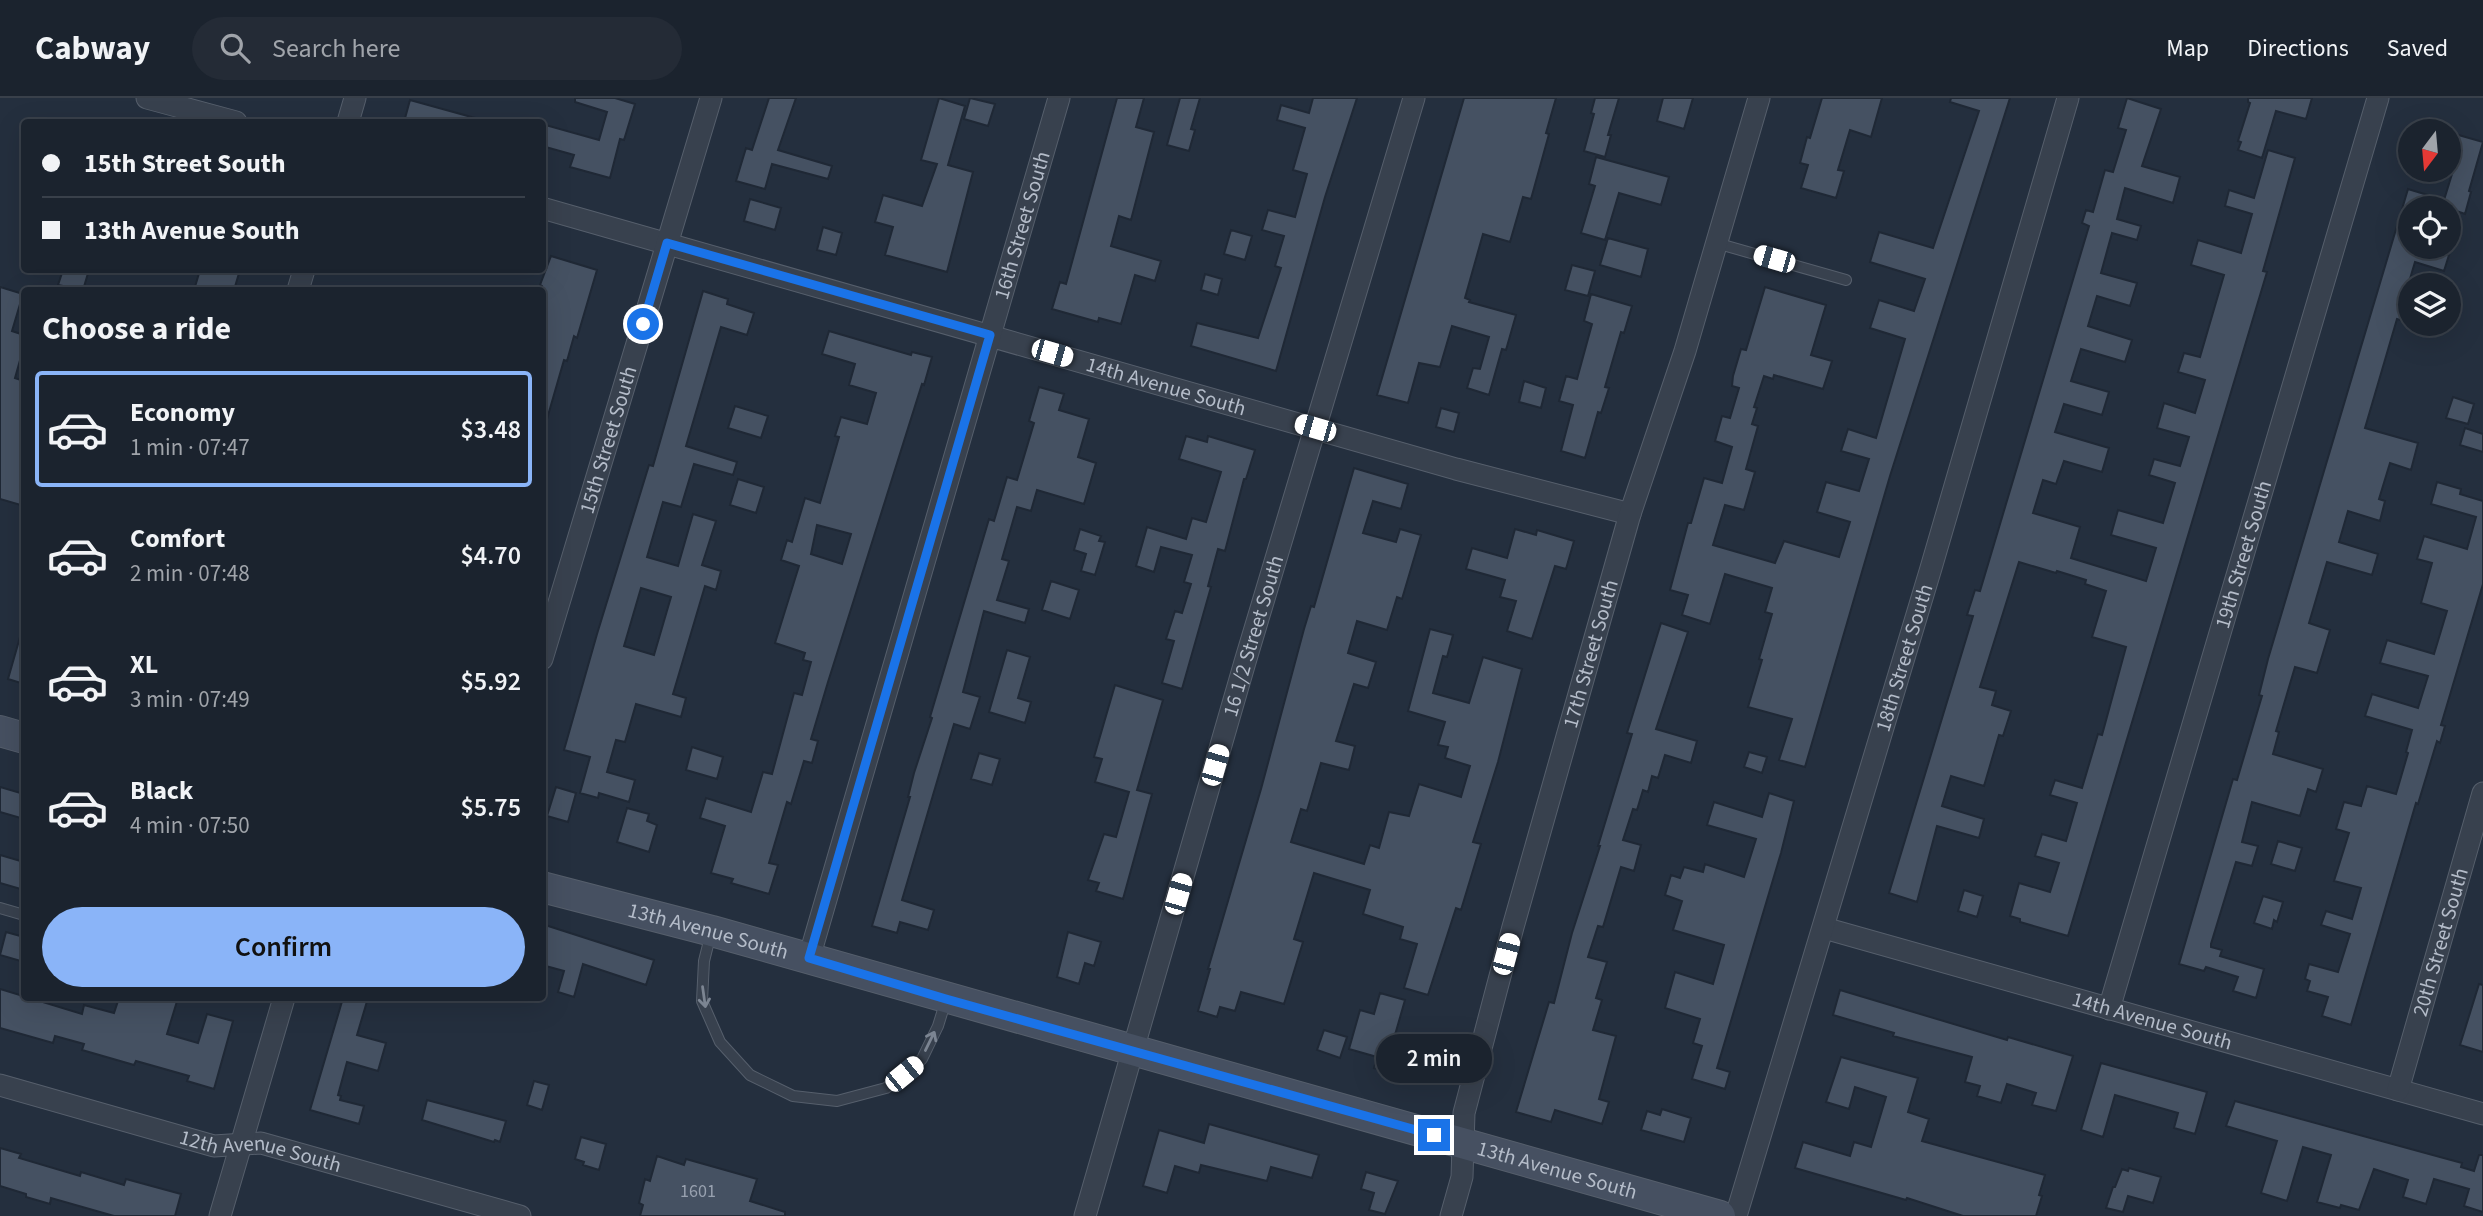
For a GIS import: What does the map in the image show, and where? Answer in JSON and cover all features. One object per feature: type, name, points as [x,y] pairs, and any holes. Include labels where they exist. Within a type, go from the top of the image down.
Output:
[{"type":"main road","points":[[0,731],[21,737]]},
{"type":"main road","name":"13th Avenue South","points":[[546,888],[809,958],[946,999],[1720,1216]]},
{"type":"street","points":[[147,98],[225,119]]},
{"type":"street","points":[[349,119],[355,98]]},
{"type":"street","name":"15th Street South","points":[[546,646],[710,98]]},
{"type":"street","name":"16th Street South","points":[[809,958],[1059,98]]},
{"type":"street","name":"16 1/2 Street South","points":[[1085,1216],[1245,662],[1414,98]]},
{"type":"street","name":"17th Street South","points":[[1451,1216],[1462,1177],[1464,1113],[1513,927],[1630,514],[1685,351],[1759,98]]},
{"type":"street","name":"18th Street South","points":[[1736,1216],[1931,568],[2068,98]]},
{"type":"street","name":"19th Street South","points":[[2109,1009],[2378,98]]},
{"type":"street","name":"14th Avenue South","points":[[546,209],[1456,469],[1630,514]]},
{"type":"street","name":"20th Street South","points":[[2398,1090],[2483,793]]},
{"type":"street","name":"14th Avenue South","points":[[1824,928],[2483,1114]]},
{"type":"street","points":[[220,1216],[283,1001]]},
{"type":"street","name":"12th Avenue South","points":[[0,1085],[214,1146],[261,1143],[520,1216]]},
{"type":"lane","points":[[1716,243],[1846,280]]},
{"type":"lane","points":[[0,908],[21,914]]},
{"type":"lane","points":[[712,931],[704,961],[702,1001],[720,1042],[750,1075],[793,1096],[837,1101],[886,1088],[922,1059],[938,1026],[946,999]]},
{"type":"building","points":[[575,98],[615,98],[635,104],[624,140],[620,139],[610,178],[570,167],[574,155],[546,147],[546,125],[599,140],[607,112],[575,102]]},
{"type":"building","points":[[769,98],[796,98],[778,150],[832,166],[828,179],[772,164],[765,189],[736,181],[746,148],[752,150]]},
{"type":"building","points":[[939,98],[965,106],[948,165],[973,172],[947,272],[885,255],[893,227],[875,222],[883,195],[922,206],[937,164],[921,160]]},
{"type":"building","points":[[970,98],[995,104],[988,126],[964,119]]},
{"type":"building","points":[[1117,98],[1144,98],[1136,127],[1154,132],[1131,220],[1119,216],[1111,246],[1161,261],[1155,281],[1135,275],[1121,324],[1099,318],[1098,322],[1052,309],[1060,282],[1066,284]]},
{"type":"building","points":[[1180,98],[1200,98],[1191,129],[1195,130],[1189,151],[1167,145]]},
{"type":"building","points":[[1313,98],[1357,98],[1325,197],[1276,371],[1191,346],[1197,323],[1258,338],[1281,268],[1275,266],[1284,236],[1262,230],[1268,210],[1295,217],[1307,174],[1293,170],[1305,128],[1277,120],[1281,105],[1309,113]]},
{"type":"building","points":[[1464,98],[1556,98],[1531,199],[1523,197],[1510,242],[1483,234],[1465,298],[1470,300],[1469,302],[1516,315],[1506,350],[1502,349],[1489,395],[1467,388],[1473,368],[1480,369],[1489,337],[1452,326],[1440,367],[1419,363],[1408,403],[1377,395]]},
{"type":"building","points":[[1595,98],[1619,98],[1608,135],[1611,135],[1605,157],[1584,151],[1594,114],[1591,113]]},
{"type":"building","points":[[1663,98],[1693,98],[1684,129],[1657,121]]},
{"type":"building","points":[[1822,98],[1882,98],[1871,137],[1850,130],[1838,170],[1844,171],[1836,198],[1801,188],[1808,165],[1800,163]]},
{"type":"building","points":[[1951,98],[2010,98],[1890,476],[1805,767],[1779,760],[1792,719],[1748,707],[1772,614],[1765,612],[1772,588],[1725,574],[1710,624],[1682,615],[1688,595],[1670,590],[1688,523],[1691,523],[1704,478],[1722,483],[1732,447],[1715,441],[1722,416],[1730,418],[1739,388],[1732,386],[1733,376],[1741,349],[1746,350],[1765,287],[1826,305],[1811,355],[1832,361],[1823,389],[1774,375],[1773,379],[1764,376],[1754,407],[1757,408],[1752,424],[1758,426],[1746,469],[1755,472],[1744,510],[1725,505],[1713,545],[1775,563],[1784,541],[1839,557],[1850,522],[1817,512],[1826,482],[1859,491],[1869,459],[1841,451],[1848,429],[1876,438],[1905,339],[1870,328],[1879,300],[1914,311],[1925,279],[1870,262],[1879,232],[1933,248],[1979,111],[1950,102]]},
{"type":"building","points":[[2127,98],[2161,109],[2142,166],[2180,177],[2173,203],[2125,188],[2117,219],[2141,226],[2137,240],[2112,233],[2101,273],[2137,283],[2130,306],[2097,296],[2088,326],[2132,340],[2125,362],[2081,349],[2071,381],[2109,392],[2102,415],[2064,404],[2055,432],[2109,448],[2102,472],[2064,461],[2056,484],[2043,480],[2033,513],[2080,527],[2071,558],[2146,581],[2156,548],[2111,535],[2118,510],[2163,523],[2175,483],[2149,475],[2154,459],[2180,466],[2189,437],[2157,428],[2164,403],[2195,413],[2205,380],[2178,372],[2184,353],[2200,357],[2224,275],[2191,265],[2198,240],[2241,253],[2252,214],[2225,206],[2229,190],[2254,198],[2268,150],[2295,158],[2263,271],[2267,272],[2068,936],[2020,922],[2020,919],[2010,916],[2019,883],[2050,892],[2059,863],[2035,856],[2042,834],[2066,841],[2077,803],[2050,795],[2055,780],[2082,788],[2098,734],[2102,735],[2126,647],[2092,637],[2106,591],[2085,584],[2086,580],[2057,571],[2056,573],[2019,562],[1980,687],[1996,691],[1992,705],[2011,711],[2003,736],[1999,735],[1984,786],[1951,776],[1942,806],[1984,819],[1979,838],[1937,826],[1917,902],[1889,893],[1973,616],[1967,615],[1975,590],[1980,591],[2089,226],[2082,223],[2086,210],[2093,212],[2105,170],[2113,172],[2126,130],[2118,128]]},
{"type":"building","points":[[2248,98],[2312,98],[2306,119],[2276,111],[2262,158],[2238,150],[2241,142],[2238,141],[2250,103]]},
{"type":"building","points":[[410,100],[475,118],[475,119],[405,119]]},
{"type":"building","points":[[2461,136],[2483,142],[2465,214],[2461,213],[2461,196],[2445,196],[2450,182],[2461,182]]},
{"type":"building","points":[[1596,157],[1669,177],[1661,205],[1619,193],[1605,240],[1581,233],[1595,186],[1589,184]]},
{"type":"building","points":[[2408,189],[2431,196],[2406,196]]},
{"type":"building","points":[[750,199],[781,208],[775,230],[744,221]]},
{"type":"building","points":[[2398,223],[2398,259],[2448,259],[2444,271],[2415,262],[2412,273],[2398,273],[2398,319],[2365,428],[2418,443],[2411,470],[2390,463],[2379,499],[2385,501],[2380,521],[2348,511],[2339,542],[2378,554],[2372,575],[2327,562],[2309,623],[2330,630],[2317,673],[2295,667],[2276,731],[2279,732],[2273,754],[2323,769],[2316,792],[2308,789],[2300,816],[2252,802],[2242,842],[2258,846],[2252,866],[2236,862],[2211,947],[2222,950],[2220,956],[2264,969],[2256,998],[2233,991],[2238,977],[2206,967],[2204,971],[2179,964],[2233,779],[2237,780],[2262,696],[2259,695]]},
{"type":"building","points":[[823,227],[842,233],[836,255],[817,250]]},
{"type":"building","points":[[1231,230],[1252,236],[1245,260],[1224,254]]},
{"type":"building","points":[[1608,238],[1648,249],[1641,277],[1600,265]]},
{"type":"building","points":[[551,256],[597,270],[577,338],[574,336],[567,361],[564,360],[547,419],[546,287],[540,285]]},
{"type":"building","points":[[1572,265],[1595,271],[1588,296],[1565,290]]},
{"type":"building","points":[[62,273],[88,273],[84,287],[58,285]]},
{"type":"building","points":[[199,273],[239,273],[235,287],[195,287]]},
{"type":"building","points":[[1205,274],[1222,279],[1218,295],[1201,290]]},
{"type":"building","points":[[0,287],[21,293],[12,331],[21,334],[21,357],[15,378],[21,380],[21,505],[0,499]]},
{"type":"building","points":[[703,291],[728,299],[727,304],[754,313],[747,335],[721,327],[686,446],[737,462],[733,475],[694,464],[681,507],[663,502],[647,557],[678,566],[693,514],[716,521],[702,565],[721,571],[716,590],[705,586],[673,694],[686,698],[681,717],[636,704],[625,742],[616,740],[607,772],[635,780],[629,802],[599,793],[598,798],[580,793],[590,757],[564,750],[649,465],[653,466]],"holes":[[[641,588],[671,597],[654,655],[624,646]]]},
{"type":"building","points":[[1591,294],[1632,306],[1624,333],[1621,332],[1605,387],[1609,388],[1601,413],[1598,412],[1585,458],[1561,451],[1573,405],[1559,401],[1566,376],[1577,379],[1592,324],[1584,321]]},
{"type":"building","points":[[829,331],[911,355],[912,352],[932,357],[811,739],[818,741],[812,763],[804,761],[791,804],[787,802],[769,863],[778,865],[769,894],[731,883],[733,879],[711,873],[725,826],[700,818],[706,798],[751,812],[763,772],[772,774],[794,693],[802,695],[811,662],[803,660],[805,653],[775,643],[799,566],[781,560],[787,540],[792,542],[805,498],[820,503],[839,437],[835,436],[841,417],[867,424],[876,393],[849,385],[855,364],[822,354]],"holes":[[[817,525],[851,534],[842,564],[811,554]]]},
{"type":"building","points":[[1524,381],[1546,388],[1541,408],[1519,402]]},
{"type":"building","points":[[1039,387],[1064,394],[1059,410],[1089,419],[1078,457],[1096,463],[1084,504],[1037,490],[1031,511],[1017,507],[1002,559],[1009,561],[997,600],[1029,609],[1025,623],[984,611],[963,692],[980,697],[970,729],[954,724],[902,900],[934,910],[928,930],[900,922],[897,933],[872,926],[989,519],[994,521],[1007,477],[1017,480],[1034,423],[1029,421]]},
{"type":"building","points":[[2453,397],[2474,404],[2468,424],[2446,418]]},
{"type":"building","points":[[735,406],[768,416],[761,438],[728,428]]},
{"type":"building","points":[[1441,408],[1459,413],[1454,432],[1436,427]]},
{"type":"building","points":[[2465,428],[2483,434],[2483,452],[2460,445]]},
{"type":"building","points":[[1186,436],[1207,442],[1208,436],[1255,450],[1244,479],[1225,551],[1218,549],[1208,586],[1211,587],[1182,689],[1162,683],[1174,641],[1166,639],[1175,611],[1182,613],[1191,584],[1184,582],[1192,555],[1161,547],[1154,572],[1136,566],[1147,527],[1186,539],[1192,518],[1206,522],[1221,472],[1179,459]]},
{"type":"building","points":[[1354,468],[1408,484],[1401,509],[1373,501],[1363,533],[1396,542],[1400,529],[1421,535],[1402,599],[1397,597],[1387,630],[1357,621],[1348,653],[1376,662],[1368,688],[1354,684],[1336,741],[1355,746],[1349,770],[1321,763],[1307,811],[1301,809],[1291,842],[1364,864],[1370,845],[1379,848],[1389,812],[1409,816],[1419,784],[1461,797],[1470,766],[1445,758],[1448,747],[1438,745],[1445,722],[1408,711],[1430,629],[1453,635],[1447,657],[1443,656],[1433,693],[1469,703],[1483,657],[1522,669],[1498,762],[1473,842],[1481,844],[1461,910],[1456,908],[1428,995],[1404,988],[1417,944],[1400,939],[1403,927],[1363,914],[1370,890],[1314,873],[1294,939],[1303,942],[1284,1004],[1241,992],[1235,1011],[1220,1007],[1217,1017],[1198,1011],[1208,969],[1304,629],[1311,606],[1314,607]]},
{"type":"building","points":[[738,479],[764,487],[756,513],[730,505]]},
{"type":"building","points":[[2437,482],[2461,489],[2460,494],[2483,501],[2483,584],[2441,725],[2445,726],[2440,743],[2437,741],[2418,804],[2416,803],[2351,1025],[2322,1016],[2328,997],[2307,991],[2310,981],[2305,979],[2309,964],[2338,972],[2350,934],[2321,925],[2326,911],[2352,919],[2361,888],[2334,881],[2349,833],[2336,829],[2344,802],[2361,806],[2367,786],[2396,794],[2408,753],[2406,752],[2412,730],[2365,716],[2372,694],[2418,708],[2428,676],[2380,663],[2387,640],[2434,654],[2447,611],[2421,603],[2432,563],[2417,559],[2424,536],[2467,549],[2476,517],[2431,504]]},
{"type":"building","points":[[1080,529],[1101,536],[1099,541],[1105,542],[1095,575],[1081,571],[1086,554],[1074,550]]},
{"type":"building","points":[[1515,529],[1536,535],[1537,530],[1574,541],[1566,569],[1555,566],[1532,639],[1507,631],[1516,601],[1500,597],[1505,580],[1466,569],[1472,548],[1507,558]]},
{"type":"building","points":[[1051,581],[1079,590],[1070,619],[1042,610]]},
{"type":"building","points":[[1661,623],[1688,632],[1656,729],[1697,741],[1691,763],[1665,755],[1658,778],[1652,776],[1648,792],[1643,790],[1637,810],[1633,809],[1623,840],[1641,845],[1634,871],[1621,867],[1603,927],[1598,926],[1588,957],[1607,962],[1596,998],[1602,1000],[1593,1030],[1616,1036],[1599,1099],[1609,1102],[1602,1124],[1555,1110],[1551,1122],[1516,1112],[1549,1002],[1554,1003],[1572,933],[1632,734],[1627,733]]},
{"type":"building","points":[[20,637],[21,637],[21,683],[8,679]]},
{"type":"building","points":[[1007,650],[1030,657],[1018,698],[1031,702],[1025,723],[989,712]]},
{"type":"building","points":[[1115,685],[1163,700],[1137,790],[1152,794],[1123,899],[1096,891],[1099,883],[1088,880],[1104,834],[1116,837],[1129,792],[1095,782],[1102,759],[1094,757]]},
{"type":"building","points":[[692,747],[723,757],[717,779],[686,770]]},
{"type":"building","points":[[1749,752],[1767,757],[1762,773],[1744,767]]},
{"type":"building","points":[[979,753],[1000,759],[992,785],[971,779]]},
{"type":"building","points":[[0,787],[21,793],[21,818],[0,812]]},
{"type":"building","points":[[556,787],[576,793],[568,822],[547,816]]},
{"type":"building","points":[[1769,793],[1794,801],[1717,1068],[1730,1072],[1725,1089],[1692,1079],[1702,1046],[1693,1043],[1700,1019],[1665,1008],[1675,972],[1713,984],[1724,945],[1673,930],[1682,901],[1665,895],[1671,875],[1680,878],[1684,867],[1703,872],[1705,864],[1744,877],[1756,839],[1707,825],[1714,802],[1762,817]]},
{"type":"building","points":[[627,808],[649,814],[647,821],[657,825],[649,852],[617,842]]},
{"type":"building","points":[[2278,841],[2302,848],[2295,871],[2271,864]]},
{"type":"building","points":[[0,855],[21,861],[21,889],[0,883]]},
{"type":"building","points":[[1964,890],[1983,896],[1977,917],[1958,911]]},
{"type":"building","points":[[2263,896],[2283,902],[2272,929],[2254,923]]},
{"type":"building","points":[[546,925],[654,960],[646,985],[583,964],[574,997],[558,992],[564,971],[546,966]]},
{"type":"building","points":[[6,932],[21,936],[21,961],[0,955]]},
{"type":"building","points":[[1068,932],[1101,942],[1094,966],[1085,963],[1079,984],[1057,977]]},
{"type":"building","points":[[2479,984],[2483,985],[2483,1052],[2460,1045]]},
{"type":"building","points":[[0,989],[21,995],[21,1001],[39,1001],[82,1014],[84,1005],[114,1013],[118,1001],[177,1001],[167,1034],[198,1043],[207,1014],[233,1021],[214,1089],[187,1081],[189,1076],[136,1061],[134,1065],[82,1050],[84,1044],[55,1036],[53,1043],[0,1028]]},
{"type":"building","points":[[1840,990],[2007,1040],[2008,1037],[2073,1056],[2056,1111],[2032,1105],[2036,1093],[2007,1084],[2001,1103],[1977,1096],[1980,1086],[1965,1082],[1972,1057],[1893,1036],[1894,1033],[1833,1015]]},
{"type":"building","points":[[1380,993],[1405,1000],[1391,1049],[1410,1056],[1403,1077],[1374,1068],[1377,1057],[1349,1049],[1360,1010],[1374,1014]]},
{"type":"building","points":[[342,1001],[367,1001],[357,1035],[386,1043],[378,1071],[347,1062],[338,1095],[341,1096],[340,1100],[364,1106],[359,1124],[310,1110]]},
{"type":"building","points":[[1324,1030],[1347,1037],[1340,1058],[1317,1050]]},
{"type":"building","points":[[1841,1057],[1918,1078],[1908,1112],[1929,1119],[1922,1141],[2045,1175],[2036,1216],[1963,1216],[1795,1168],[1803,1142],[1850,1156],[1854,1142],[1871,1147],[1886,1097],[1855,1087],[1849,1109],[1826,1102]]},
{"type":"building","points":[[2101,1063],[2207,1092],[2195,1134],[2174,1128],[2178,1113],[2115,1095],[2103,1137],[2081,1130]]},
{"type":"building","points":[[534,1081],[549,1085],[542,1110],[527,1105]]},
{"type":"building","points":[[427,1100],[506,1121],[500,1142],[422,1120]]},
{"type":"building","points":[[2235,1101],[2462,1163],[2461,1167],[2474,1171],[2479,1155],[2483,1155],[2483,1212],[2464,1206],[2469,1189],[2434,1179],[2426,1204],[2403,1197],[2408,1180],[2374,1169],[2359,1210],[2317,1202],[2331,1155],[2303,1147],[2287,1201],[2261,1193],[2277,1141],[2226,1126]]},
{"type":"building","points":[[1662,1109],[1691,1118],[1684,1142],[1641,1130],[1647,1111],[1660,1115]]},
{"type":"building","points":[[1209,1124],[1319,1155],[1312,1178],[1271,1167],[1267,1181],[1201,1165],[1199,1173],[1175,1166],[1167,1193],[1143,1186],[1159,1130],[1204,1143]]},
{"type":"building","points":[[581,1137],[606,1144],[599,1170],[583,1165],[584,1162],[575,1159]]},
{"type":"building","points":[[0,1148],[21,1154],[19,1158],[80,1176],[81,1172],[124,1185],[126,1179],[181,1194],[175,1216],[114,1216],[51,1198],[50,1204],[26,1197],[26,1194],[0,1186]]},
{"type":"building","points":[[657,1156],[684,1165],[686,1159],[757,1179],[750,1201],[785,1212],[785,1216],[640,1216],[643,1205],[639,1203],[645,1179],[650,1181]]},
{"type":"building","points":[[2129,1168],[2161,1177],[2153,1203],[2128,1196],[2123,1212],[2106,1208],[2122,1169],[2128,1171]]},
{"type":"building","points":[[1366,1172],[1398,1181],[1385,1214],[1369,1210],[1374,1193],[1361,1189]]},
{"type":"route","points":[[643,324],[667,243],[990,335],[809,958],[946,999],[1434,1135]]}]
